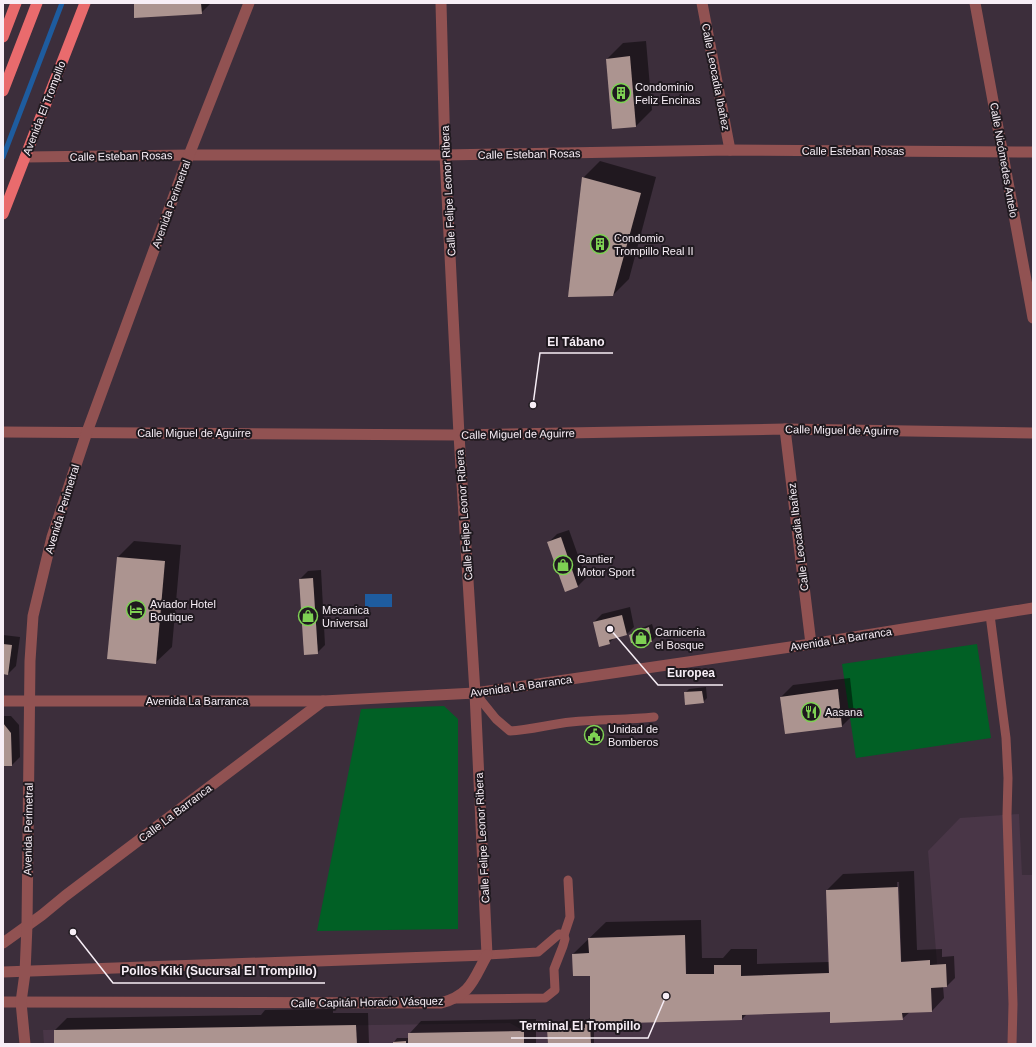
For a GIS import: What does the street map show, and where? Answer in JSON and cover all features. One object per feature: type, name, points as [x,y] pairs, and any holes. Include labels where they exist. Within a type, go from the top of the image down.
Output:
[{"type":"main road","points":[[3,37],[16,3]]},
{"type":"main road","points":[[3,91],[37,3]]},
{"type":"main road","name":"Avenida El Trompillo","points":[[3,214],[85,3]]},
{"type":"street","name":"Avenida Perimetral","points":[[25,1044],[21,1002],[25,973],[27,925],[30,661],[33,616],[52,537],[87,432],[189,155],[249,3]]},
{"type":"street","name":"Calle Felipe Leonor Ribera","points":[[441,3],[445,155],[459,435],[475,693],[487,954]]},
{"type":"street","name":"Calle Leocadia Ibañez","points":[[702,3],[730,150]]},
{"type":"street","name":"Calle Nicómedes Antelo","points":[[975,3],[1033,318]]},
{"type":"street","name":"Calle Esteban Rosas","points":[[25,157],[189,155],[445,155],[730,150],[1033,152]]},
{"type":"street","name":"Calle Leocadia Ibañez","points":[[785,429],[811,644]]},
{"type":"street","name":"Calle Miguel de Aguirre","points":[[3,432],[459,435],[785,429],[1033,433]]},
{"type":"street","name":"Avenida La Barranca","points":[[3,700],[323,701],[475,693],[811,644],[1033,608]]},
{"type":"street","name":"Calle La Barranca","points":[[3,942],[323,701]]},
{"type":"street","points":[[3,972],[25,973],[487,954]]},
{"type":"street","name":"Calle Capitán Horacio Vásquez","points":[[3,1002],[441,1003],[454,1000],[468,989],[487,954]]},
{"type":"lane","points":[[990,615],[1006,738],[1013,1004],[1012,1044]]},
{"type":"lane","points":[[475,693],[496,719],[510,731],[569,722],[654,717]]},
{"type":"lane","points":[[454,1000],[545,998],[555,990],[554,969],[565,940],[564,935],[570,917],[568,880]]},
{"type":"lane","points":[[487,954],[538,952],[558,934],[564,935]]},
{"type":"shaded area","points":[[1019,814],[1022,875],[1033,875],[1033,1044],[44,1044],[43,1030],[510,1023],[524,1031],[585,1028],[590,1020],[590,976],[573,976],[572,954],[589,953],[588,938],[685,935],[687,974],[714,974],[714,965],[741,965],[741,976],[828,973],[826,890],[898,887],[901,961],[930,960],[930,965],[937,964],[928,851],[960,818]]},
{"type":"green space","points":[[977,644],[991,738],[856,758],[842,664]]},
{"type":"green space","points":[[444,706],[458,719],[458,929],[317,931],[361,709]]},
{"type":"water","points":[[365,594],[392,594],[392,607],[365,607]]},
{"type":"building","points":[[134,3],[201,3],[202,14],[134,18]]},
{"type":"building","name":"Condominio Feliz Encinas","points":[[630,56],[636,127],[612,129],[606,59]]},
{"type":"building","name":"Condomio Trompillo Real II","points":[[582,177],[641,193],[613,296],[568,297]]},
{"type":"building","name":"Gantier Motor Sport","points":[[561,537],[578,587],[565,592],[547,542]]},
{"type":"building","name":"Aviador Hotel Boutique","points":[[117,557],[165,561],[156,664],[107,659]]},
{"type":"building","name":"Mecanica Universal","points":[[313,578],[318,654],[304,655],[299,579]]},
{"type":"building","points":[[622,615],[627,635],[609,640],[610,644],[599,647],[593,622]]},
{"type":"building","name":"Carniceria el Bosque","points":[[649,627],[652,642],[631,643],[629,635]]},
{"type":"building","points":[[3,644],[12,645],[8,675],[3,674]]},
{"type":"building","name":"Aasana","points":[[838,689],[842,727],[785,734],[780,697]]},
{"type":"building","points":[[702,691],[704,703],[685,705],[684,692]]},
{"type":"building","points":[[3,723],[11,733],[12,766],[3,766]]},
{"type":"building","points":[[898,887],[901,962],[930,960],[930,965],[946,964],[947,987],[931,988],[932,1012],[902,1013],[903,1020],[830,1023],[830,1012],[742,1015],[742,1020],[590,1024],[591,1044],[548,1044],[547,1029],[585,1028],[585,1021],[590,1020],[590,976],[573,976],[572,954],[589,953],[588,938],[685,935],[686,974],[714,974],[714,965],[741,965],[741,976],[829,973],[826,890]]},
{"type":"building","points":[[356,1025],[357,1044],[54,1044],[54,1030]]},
{"type":"building","points":[[524,1031],[524,1044],[408,1044],[408,1033]]},
{"type":"building","points":[[406,1041],[406,1044],[393,1044],[393,1042]]},
{"type":"waterway","points":[[3,157],[62,3]]},
{"type":"place","name":"Condominio Feliz Encinas","points":[[621,93]]},
{"type":"place","name":"Condomio Trompillo Real II","points":[[600,244]]},
{"type":"place","name":"El Tábano","points":[[533,405]]},
{"type":"place","name":"Gantier Motor Sport","points":[[563,565]]},
{"type":"place","name":"Aviador Hotel Boutique","points":[[136,610]]},
{"type":"place","name":"Mecanica Universal","points":[[308,616]]},
{"type":"place","name":"Europea","points":[[610,629]]},
{"type":"place","name":"Carniceria el Bosque","points":[[641,638]]},
{"type":"place","name":"Aasana","points":[[811,712]]},
{"type":"place","name":"Unidad de Bomberos","points":[[594,735]]},
{"type":"place","name":"Pollos Kiki (Sucursal El Trompillo)","points":[[73,932]]},
{"type":"place","name":"Terminal El Trompillo","points":[[666,996]]}]
